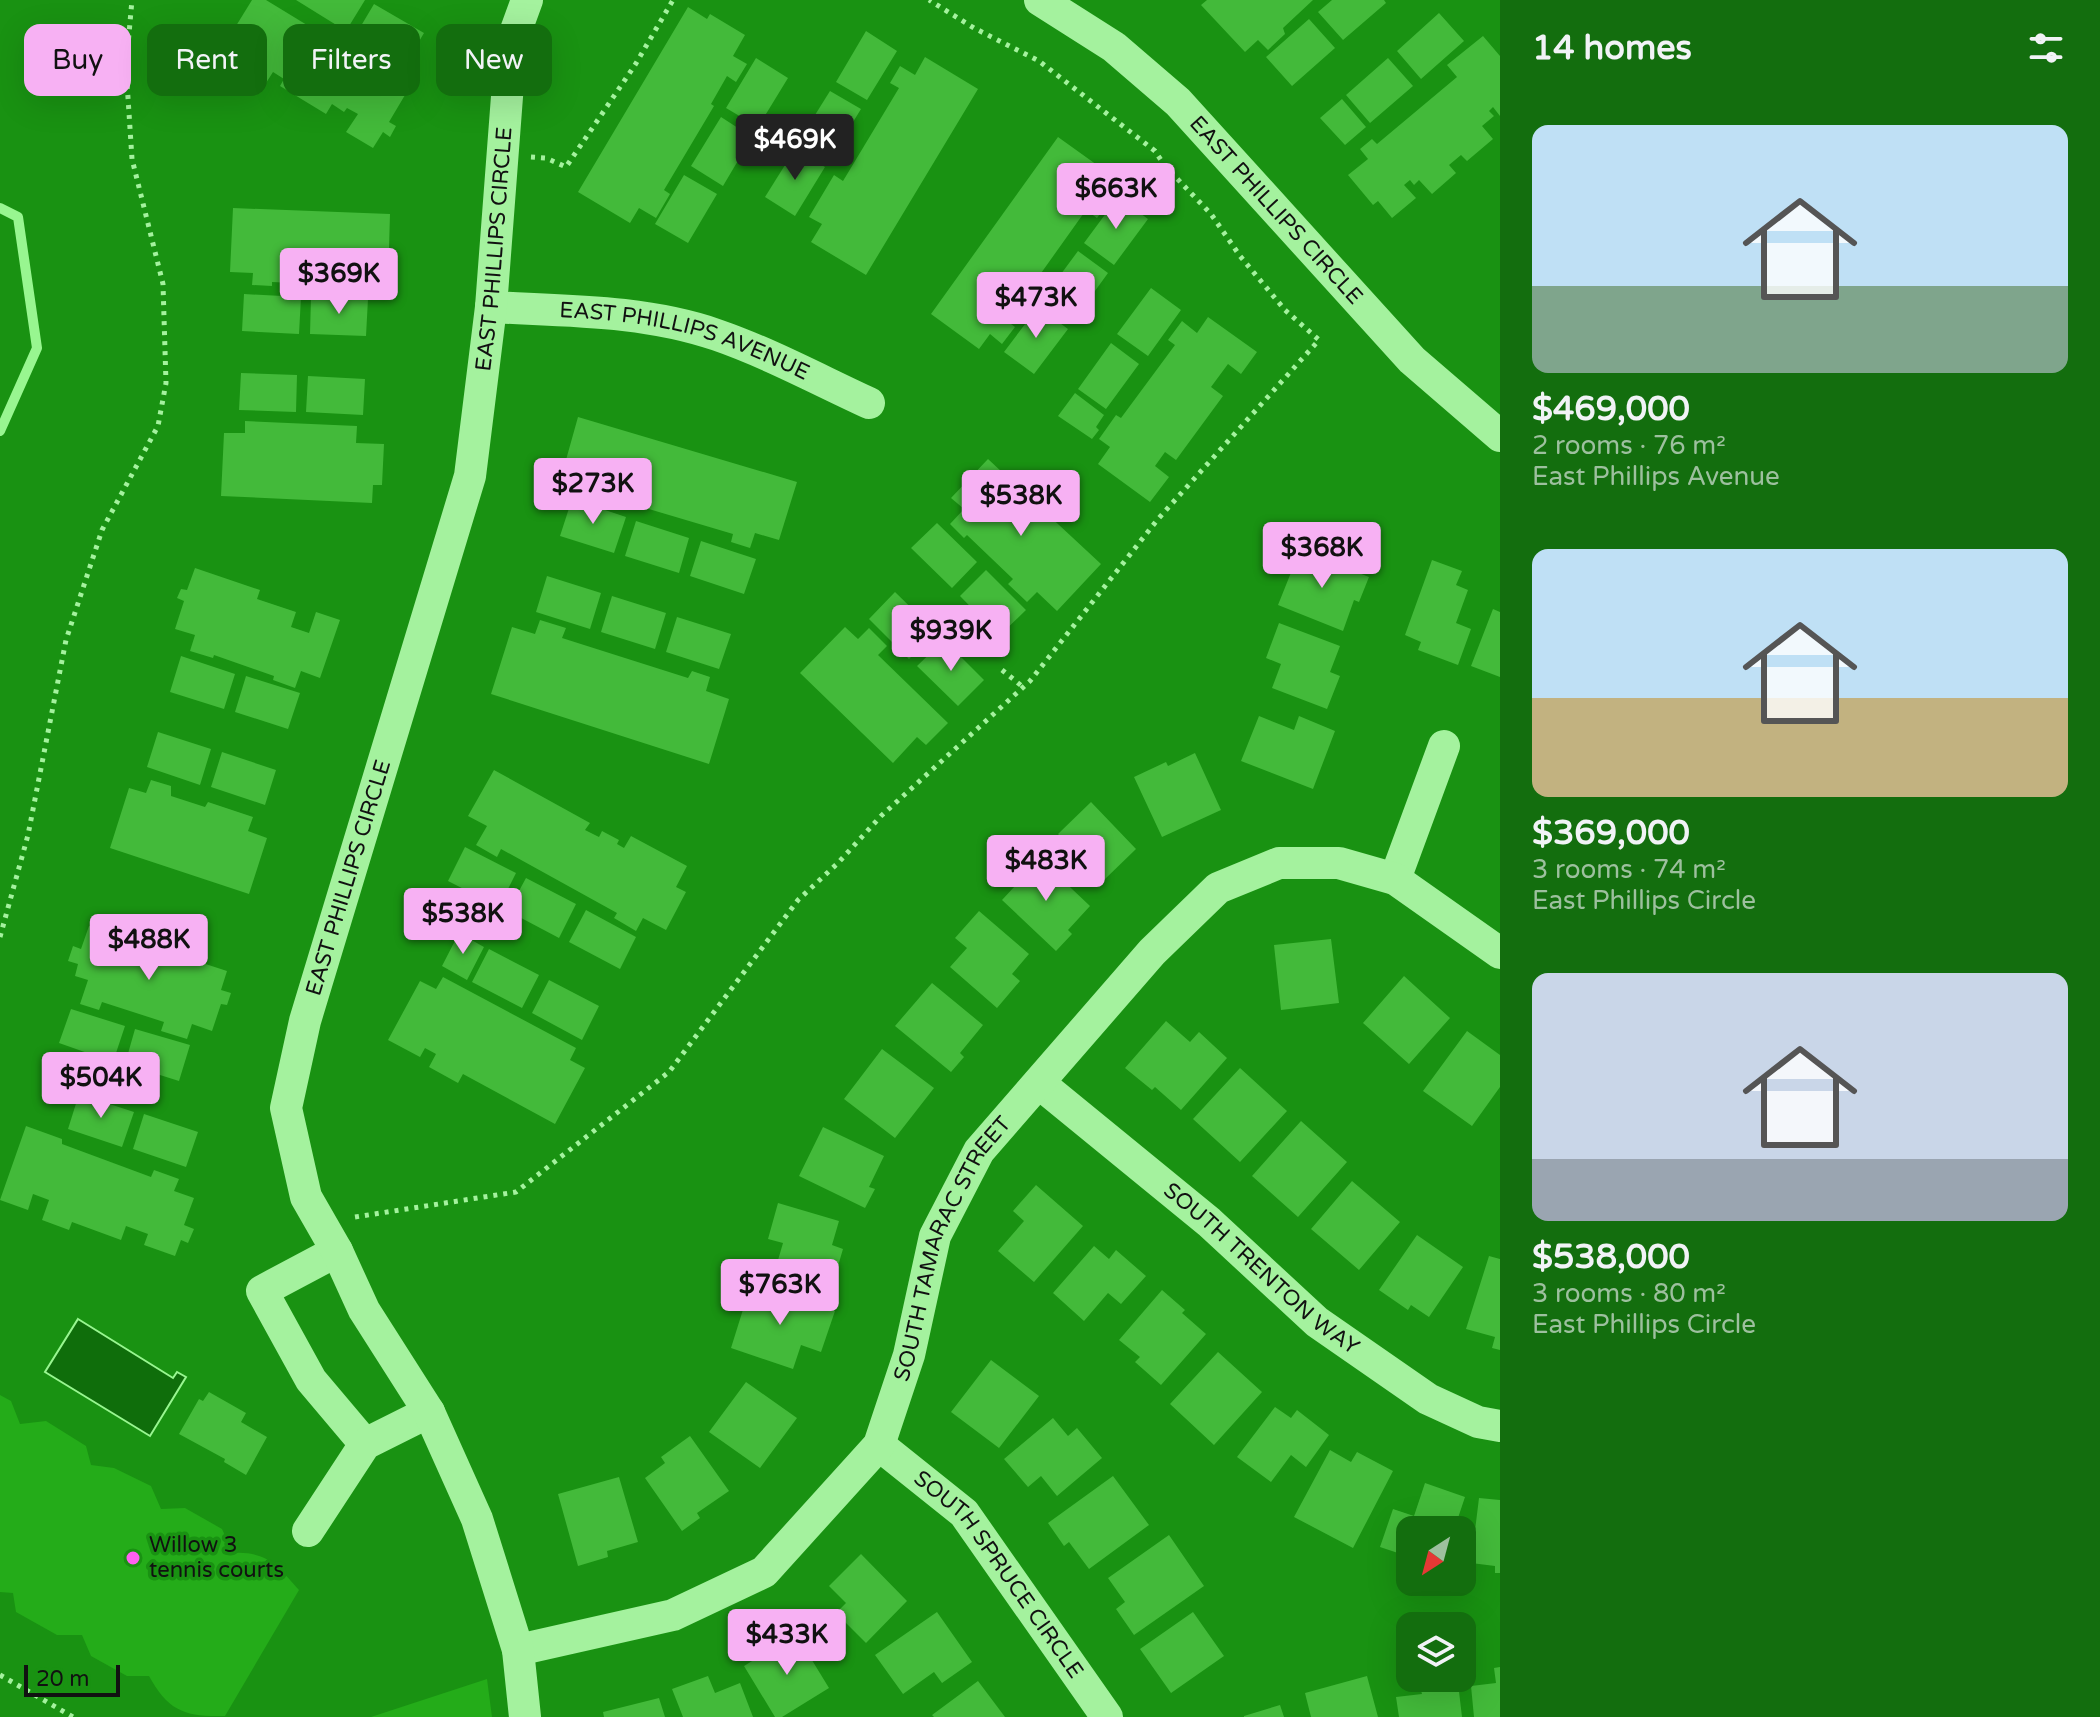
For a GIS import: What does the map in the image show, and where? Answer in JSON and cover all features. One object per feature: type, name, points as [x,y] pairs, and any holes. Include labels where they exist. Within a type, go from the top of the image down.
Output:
[{"type":"street","name":"EAST PHILLIPS CIRCLE","points":[[525,1717],[518,1650],[477,1519],[429,1412],[364,1310],[306,1197],[286,1108],[305,1021],[470,476],[491,307],[511,44],[527,0]]},
{"type":"street","name":"EAST PHILLIPS CIRCLE","points":[[1040,0],[1114,47],[1178,102],[1412,360],[1500,436]]},
{"type":"street","name":"EAST PHILLIPS AVENUE","points":[[491,307],[601,313],[679,325],[717,335],[869,403]]},
{"type":"street","points":[[1395,879],[1444,746]]},
{"type":"street","name":"SOUTH TAMARAC STREET","points":[[518,1650],[673,1615],[764,1572],[879,1445],[909,1355],[935,1236],[979,1151],[1152,952],[1218,888],[1279,863],[1339,863],[1395,879],[1500,953]]},
{"type":"street","name":"SOUTH TRENTON WAY","points":[[1039,1083],[1209,1222],[1317,1322],[1428,1399],[1478,1422],[1500,1426]]},
{"type":"street","points":[[330,1240],[262,1291],[311,1380],[365,1444]]},
{"type":"street","points":[[308,1531],[365,1444],[429,1412]]},
{"type":"street","name":"SOUTH SPRUCE CIRCLE","points":[[879,1445],[964,1513],[1107,1717]]},
{"type":"path","points":[[0,937],[28,835],[66,640],[102,530],[158,426],[166,383],[163,284],[132,159],[126,67],[132,0]]},
{"type":"path","points":[[503,153],[546,158],[566,167],[635,65],[673,0]]},
{"type":"path","points":[[330,1240],[361,1215],[516,1192],[669,1072],[798,900],[838,863],[881,816],[1023,687],[1158,519],[1319,340],[1285,310],[1240,256],[1211,214],[1165,166],[1155,151],[1039,61],[974,28],[929,0]]},
{"type":"path","points":[[1002,670],[1023,687]]},
{"type":"path","points":[[0,1675],[73,1717]]},
{"type":"shaded area","points":[[78,1319],[173,1378],[177,1372],[186,1377],[150,1436],[45,1372]]},
{"type":"shaded area","name":"Willow 3 tennis courts","points":[[0,1395],[11,1401],[20,1424],[46,1421],[86,1446],[91,1465],[114,1468],[151,1486],[161,1509],[185,1508],[222,1529],[233,1553],[255,1555],[271,1562],[299,1590],[225,1716],[179,1710],[163,1697],[149,1676],[127,1676],[91,1656],[82,1635],[57,1635],[16,1612],[13,1593],[0,1592]]},
{"type":"shaded area","points":[[487,1679],[492,1717],[371,1717]]},
{"type":"building","points":[[252,0],[266,0],[305,24],[283,24],[283,78],[273,72],[267,81],[267,24],[237,24]]},
{"type":"building","points":[[296,0],[365,0],[350,24],[335,24]]},
{"type":"building","points":[[1207,0],[1313,0],[1283,28],[1285,34],[1268,50],[1258,40],[1245,52],[1201,5]]},
{"type":"building","points":[[1332,0],[1384,0],[1386,3],[1343,40],[1318,12]]},
{"type":"building","points":[[374,4],[408,24],[362,24]]},
{"type":"building","points":[[688,7],[707,19],[710,14],[745,35],[733,56],[747,64],[736,82],[727,76],[711,104],[714,106],[664,190],[670,194],[656,218],[639,208],[630,223],[578,192]]},
{"type":"building","points":[[1439,13],[1464,41],[1421,79],[1397,51]]},
{"type":"building","points":[[1309,19],[1335,48],[1292,86],[1266,57]]},
{"type":"building","points":[[866,31],[897,51],[867,100],[836,82]]},
{"type":"building","points":[[1483,36],[1500,56],[1500,116],[1493,107],[1489,111],[1494,116],[1482,126],[1493,139],[1467,161],[1461,155],[1449,165],[1456,173],[1432,194],[1419,180],[1414,185],[1410,180],[1404,185],[1416,198],[1392,218],[1378,201],[1373,205],[1348,175],[1368,159],[1360,149],[1372,139],[1377,144],[1457,77],[1447,65]]},
{"type":"building","points":[[925,57],[978,89],[866,275],[811,242],[822,224],[809,217],[834,175],[843,181],[899,88],[890,83],[900,66],[915,75]]},
{"type":"building","points":[[756,58],[788,78],[758,127],[726,108]]},
{"type":"building","points":[[1388,58],[1413,86],[1370,123],[1346,95]]},
{"type":"building","points":[[830,91],[861,109],[831,158],[800,139]]},
{"type":"building","points":[[296,96],[404,96],[389,122],[396,126],[390,137],[383,132],[373,148],[346,132],[358,114],[347,108],[344,112],[332,104],[326,114]]},
{"type":"building","points":[[1342,99],[1366,127],[1345,145],[1320,118]]},
{"type":"building","points":[[721,117],[752,137],[723,186],[691,166]]},
{"type":"building","points":[[1058,137],[1111,175],[1101,191],[1111,199],[1097,218],[1086,210],[1007,321],[1015,327],[1002,344],[990,334],[979,349],[931,314]]},
{"type":"building","points":[[795,149],[825,167],[795,216],[765,197]]},
{"type":"building","points":[[684,175],[717,194],[688,243],[655,224]]},
{"type":"building","points":[[1118,197],[1148,219],[1114,265],[1084,243]]},
{"type":"building","points":[[233,208],[390,214],[388,282],[366,281],[366,295],[337,294],[337,285],[272,282],[272,286],[252,285],[253,273],[230,272]]},
{"type":"building","points":[[1078,251],[1108,273],[1074,320],[1044,297]]},
{"type":"building","points":[[1151,288],[1181,310],[1148,356],[1117,334]]},
{"type":"building","points":[[244,294],[301,297],[299,334],[242,331]]},
{"type":"building","points":[[311,297],[368,299],[366,336],[310,334]]},
{"type":"building","points":[[1038,307],[1068,329],[1034,374],[1004,352]]},
{"type":"building","points":[[1208,317],[1257,352],[1241,374],[1228,364],[1211,387],[1223,396],[1176,460],[1165,452],[1155,466],[1169,477],[1150,502],[1098,464],[1110,447],[1099,439],[1116,415],[1121,418],[1175,345],[1168,340],[1182,321],[1197,333]]},
{"type":"building","points":[[1111,343],[1139,364],[1106,409],[1078,389]]},
{"type":"building","points":[[241,373],[297,375],[296,412],[239,410]]},
{"type":"building","points":[[308,376],[365,379],[363,415],[306,412]]},
{"type":"building","points":[[1075,393],[1104,415],[1092,439],[1058,416]]},
{"type":"building","points":[[578,417],[797,482],[779,540],[755,533],[750,548],[731,542],[733,534],[605,496],[602,504],[577,497],[584,473],[564,467]]},
{"type":"building","points":[[245,421],[357,426],[356,443],[384,444],[382,485],[373,485],[372,503],[221,496],[224,433],[245,433]]},
{"type":"building","points":[[988,459],[1101,564],[1057,611],[1037,592],[1027,602],[1008,584],[1013,579],[967,535],[964,538],[950,524],[964,509],[951,498]]},
{"type":"building","points":[[572,499],[626,517],[614,553],[560,536]]},
{"type":"building","points":[[636,521],[689,538],[679,573],[625,556]]},
{"type":"building","points":[[937,523],[977,562],[952,588],[911,548]]},
{"type":"building","points":[[701,541],[756,559],[744,594],[690,576]]},
{"type":"building","points":[[1300,550],[1369,577],[1359,602],[1354,600],[1343,631],[1278,605]]},
{"type":"building","points":[[1432,560],[1462,571],[1456,585],[1468,590],[1456,623],[1471,629],[1458,665],[1418,650],[1421,642],[1405,635]]},
{"type":"building","points":[[195,568],[260,590],[257,599],[296,612],[291,627],[309,633],[316,612],[340,620],[320,678],[301,671],[295,688],[273,680],[274,676],[214,655],[213,658],[190,651],[195,635],[175,629],[184,601],[177,598],[181,589],[187,590]]},
{"type":"building","points":[[986,570],[1026,610],[999,636],[960,596]]},
{"type":"building","points":[[547,576],[601,593],[590,629],[536,612]]},
{"type":"building","points":[[895,592],[936,632],[909,659],[869,619]]},
{"type":"building","points":[[612,596],[666,613],[655,649],[601,632]]},
{"type":"building","points":[[1493,609],[1500,612],[1500,677],[1471,666]]},
{"type":"building","points":[[677,617],[731,634],[719,669],[666,652]]},
{"type":"building","points":[[540,620],[566,628],[562,638],[688,678],[692,671],[710,677],[706,691],[729,699],[709,764],[491,694],[512,627],[535,634]]},
{"type":"building","points":[[1279,623],[1340,646],[1330,672],[1340,676],[1327,709],[1272,688],[1281,664],[1266,658]]},
{"type":"building","points":[[845,627],[858,639],[869,628],[887,646],[878,655],[948,723],[926,745],[917,737],[893,763],[800,673]]},
{"type":"building","points":[[944,640],[984,680],[958,706],[917,666]]},
{"type":"building","points":[[181,656],[235,674],[224,709],[170,692]]},
{"type":"building","points":[[246,676],[300,693],[288,729],[235,712]]},
{"type":"building","points":[[1259,716],[1294,730],[1299,716],[1335,731],[1313,789],[1241,761]]},
{"type":"building","points":[[158,732],[211,749],[200,785],[147,767]]},
{"type":"building","points":[[222,752],[276,770],[265,805],[211,787]]},
{"type":"building","points":[[1195,753],[1221,810],[1162,837],[1134,777]]},
{"type":"building","points":[[494,770],[590,823],[585,830],[599,837],[602,831],[619,840],[617,844],[624,848],[631,836],[687,866],[676,887],[686,892],[666,930],[643,918],[636,931],[614,918],[617,913],[501,849],[497,857],[476,845],[487,826],[468,816]]},
{"type":"building","points":[[151,780],[171,786],[171,796],[205,807],[208,802],[253,817],[248,831],[267,838],[249,894],[110,848],[129,788],[146,793]]},
{"type":"building","points":[[1091,802],[1136,849],[1103,881],[1058,834]]},
{"type":"building","points":[[465,847],[516,873],[499,907],[448,881]]},
{"type":"building","points":[[1035,854],[1090,906],[1068,930],[1072,934],[1056,951],[1002,900],[1028,872],[1023,867]]},
{"type":"building","points":[[526,878],[576,904],[559,938],[508,911]]},
{"type":"building","points":[[586,910],[636,937],[620,969],[569,942]]},
{"type":"building","points":[[979,911],[1029,954],[1012,974],[1020,981],[997,1008],[950,967],[967,948],[955,938]]},
{"type":"building","points":[[89,926],[227,971],[221,990],[231,993],[227,1005],[221,1004],[212,1031],[192,1024],[187,1039],[161,1031],[164,1022],[102,1002],[99,1010],[80,1004],[88,980],[75,976],[78,964],[68,961],[73,946],[81,949]]},
{"type":"building","points":[[459,933],[484,947],[467,980],[442,966]]},
{"type":"building","points":[[1331,939],[1339,1003],[1281,1010],[1274,945]]},
{"type":"building","points":[[489,949],[539,975],[522,1008],[472,982]]},
{"type":"building","points":[[1404,976],[1450,1018],[1409,1064],[1363,1023]]},
{"type":"building","points":[[443,977],[576,1048],[570,1060],[585,1068],[555,1124],[463,1074],[458,1083],[429,1067],[436,1054],[425,1048],[420,1057],[388,1040],[420,981],[436,989]]},
{"type":"building","points":[[549,980],[599,1006],[582,1040],[532,1013]]},
{"type":"building","points":[[932,983],[983,1025],[960,1053],[964,1057],[951,1072],[895,1026]]},
{"type":"building","points":[[71,1009],[125,1026],[113,1062],[59,1043]]},
{"type":"building","points":[[1166,1021],[1190,1042],[1199,1032],[1227,1058],[1181,1110],[1155,1087],[1152,1090],[1125,1068]]},
{"type":"building","points":[[135,1029],[190,1045],[179,1081],[125,1064]]},
{"type":"building","points":[[1467,1031],[1500,1055],[1500,1087],[1472,1126],[1423,1091]]},
{"type":"building","points":[[882,1049],[934,1088],[895,1138],[844,1099]]},
{"type":"building","points":[[1240,1068],[1287,1111],[1240,1162],[1193,1119]]},
{"type":"building","points":[[79,1094],[134,1112],[122,1147],[68,1129]]},
{"type":"building","points":[[144,1114],[198,1132],[186,1167],[133,1149]]},
{"type":"building","points":[[1301,1121],[1347,1162],[1298,1217],[1252,1176]]},
{"type":"building","points":[[26,1126],[62,1139],[62,1144],[151,1177],[154,1170],[179,1179],[174,1191],[194,1198],[184,1225],[194,1229],[188,1243],[181,1240],[175,1256],[144,1245],[148,1234],[126,1226],[121,1240],[72,1222],[69,1230],[42,1220],[49,1200],[33,1194],[28,1210],[0,1200]]},
{"type":"building","points":[[823,1127],[884,1156],[869,1187],[875,1189],[865,1208],[799,1176]]},
{"type":"building","points":[[1352,1181],[1400,1222],[1359,1270],[1311,1229]]},
{"type":"building","points":[[1036,1185],[1083,1226],[1034,1282],[998,1251],[1024,1221],[1013,1211]]},
{"type":"building","points":[[778,1203],[839,1221],[832,1245],[843,1249],[833,1283],[776,1267],[783,1243],[768,1239]]},
{"type":"building","points":[[1417,1235],[1463,1267],[1429,1317],[1411,1305],[1408,1310],[1379,1290]]},
{"type":"building","points":[[1094,1246],[1109,1259],[1116,1250],[1146,1276],[1121,1304],[1108,1293],[1084,1321],[1053,1293]]},
{"type":"building","points":[[1489,1256],[1500,1259],[1500,1350],[1492,1348],[1495,1337],[1466,1329]]},
{"type":"building","points":[[751,1284],[835,1311],[821,1352],[801,1345],[793,1369],[731,1348]]},
{"type":"building","points":[[1162,1290],[1206,1334],[1161,1385],[1135,1362],[1140,1357],[1119,1340]]},
{"type":"building","points":[[1218,1352],[1262,1392],[1214,1445],[1170,1404]]},
{"type":"building","points":[[991,1360],[1039,1396],[999,1448],[951,1412]]},
{"type":"building","points":[[746,1382],[797,1418],[760,1468],[709,1432]]},
{"type":"building","points":[[209,1392],[246,1413],[241,1422],[267,1437],[246,1475],[224,1462],[225,1459],[179,1434],[199,1399],[203,1401]]},
{"type":"building","points":[[1275,1407],[1291,1418],[1297,1410],[1329,1435],[1306,1467],[1291,1455],[1271,1482],[1237,1457]]},
{"type":"building","points":[[1053,1418],[1068,1436],[1077,1428],[1102,1458],[1057,1496],[1041,1476],[1028,1487],[1004,1459]]},
{"type":"building","points":[[690,1436],[729,1491],[697,1513],[700,1518],[682,1531],[645,1478],[665,1463],[661,1457]]},
{"type":"building","points":[[1330,1450],[1351,1462],[1357,1452],[1393,1471],[1353,1548],[1294,1517]]},
{"type":"building","points":[[1113,1476],[1149,1525],[1089,1569],[1069,1542],[1064,1546],[1048,1523]]},
{"type":"building","points":[[619,1477],[638,1542],[607,1551],[608,1557],[578,1566],[558,1494]]},
{"type":"building","points":[[1425,1483],[1465,1497],[1459,1516],[1414,1516]]},
{"type":"building","points":[[1479,1498],[1500,1500],[1500,1573],[1495,1573],[1495,1566],[1476,1564]]},
{"type":"building","points":[[1393,1509],[1414,1516],[1396,1516],[1396,1552],[1380,1547]]},
{"type":"building","points":[[1169,1535],[1204,1586],[1134,1635],[1116,1609],[1125,1602],[1108,1578]]},
{"type":"building","points":[[861,1554],[907,1601],[866,1643],[836,1613],[846,1603],[829,1586]]},
{"type":"building","points":[[937,1612],[972,1662],[942,1683],[934,1672],[903,1694],[875,1655]]},
{"type":"building","points":[[1193,1612],[1224,1656],[1171,1693],[1140,1649]]},
{"type":"building","points":[[796,1634],[829,1688],[782,1717],[775,1717],[744,1666]]},
{"type":"building","points":[[1500,1667],[1500,1717],[1474,1717],[1472,1692],[1476,1692],[1476,1685],[1496,1683],[1494,1668]]},
{"type":"building","points":[[708,1676],[715,1693],[740,1683],[753,1717],[683,1717],[672,1689]]},
{"type":"building","points":[[1367,1676],[1378,1717],[1311,1717],[1305,1693]]},
{"type":"building","points":[[978,1681],[1005,1717],[932,1715]]},
{"type":"building","points":[[1459,1692],[1462,1717],[1399,1717],[1396,1697]]},
{"type":"building","points":[[659,1698],[665,1717],[604,1717],[603,1712]]},
{"type":"building","points":[[1280,1705],[1284,1717],[1244,1717],[1244,1716]]},
{"type":"waterway","points":[[0,208],[18,217],[37,348],[0,431]]},
{"type":"place","name":"Willow 3 tennis courts","points":[[133,1558]]}]
